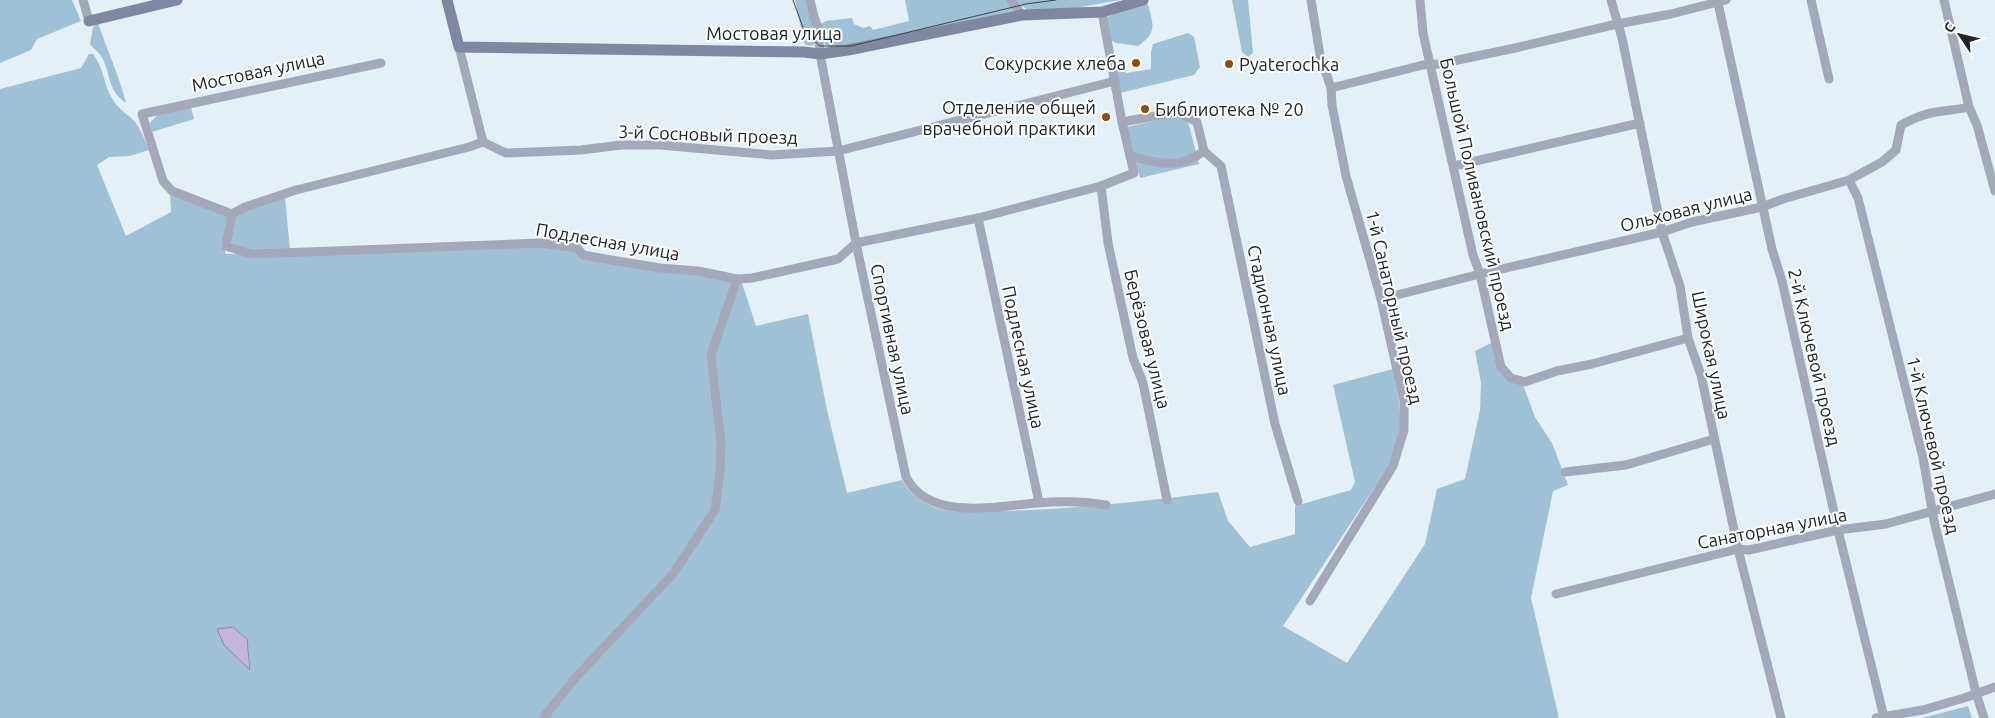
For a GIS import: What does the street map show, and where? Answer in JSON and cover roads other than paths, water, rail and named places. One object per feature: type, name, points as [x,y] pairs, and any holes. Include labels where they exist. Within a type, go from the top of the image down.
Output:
[{"type":"street","points":[[83,0],[89,21],[170,1]]},
{"type":"street","points":[[232,214],[245,207],[296,190],[483,142],[474,100],[447,0]]},
{"type":"street","name":"Спортивная улица","points":[[810,0],[818,27],[820,54],[856,243],[906,477],[911,487],[920,494],[941,504],[970,509],[1039,502],[1086,501],[1106,505]]},
{"type":"street","points":[[1011,0],[1022,15]]},
{"type":"street","name":"Мостовая улица","points":[[459,47],[804,52],[820,54],[1022,15],[1102,12],[1144,0]]},
{"type":"street","name":"1-й Санаторный проезд","points":[[1310,601],[1393,466],[1404,430],[1404,401],[1381,299],[1346,176],[1332,105],[1331,88],[1320,55],[1311,0]]},
{"type":"street","name":"Большой Поливановский проезд","points":[[1420,0],[1423,33],[1473,255],[1480,274],[1501,367],[1511,378],[1525,382],[1557,371],[1592,364],[1688,338]]},
{"type":"street","name":"Широкая улица","points":[[1611,0],[1622,38],[1662,232],[1680,286],[1688,338],[1701,375],[1738,549],[1781,718]]},
{"type":"street","points":[[1811,0],[1829,79]]},
{"type":"street","points":[[1944,0],[1969,107],[1978,125],[1995,191]]},
{"type":"street","points":[[1331,88],[1430,64],[1439,64],[1505,50],[1722,2]]},
{"type":"street","name":"2-й Ключевой проезд","points":[[1722,2],[1762,207],[1782,281],[1880,717]]},
{"type":"street","points":[[1102,12],[1122,122],[1130,156],[1158,163],[1173,164],[1193,160],[1204,151],[1197,122],[1177,112],[1122,122]]},
{"type":"street","name":"Мостовая улица","points":[[232,214],[172,191],[163,181],[142,114],[381,63]]},
{"type":"street","name":"3-й Сосновый проезд","points":[[483,142],[506,152],[582,150],[621,145],[660,145],[772,156],[838,151],[1115,81]]},
{"type":"street","name":"Ольховая улица","points":[[1381,299],[1662,232],[1692,222],[1762,207],[1849,180],[1882,162],[1896,150],[1901,125],[1920,116],[1969,107]]},
{"type":"street","points":[[1454,166],[1640,123]]},
{"type":"street","name":"Стадионная улица","points":[[1204,151],[1221,166],[1275,424],[1298,501]]},
{"type":"street","name":"Подлесная улица","points":[[232,214],[226,246],[252,254],[540,243],[577,248],[583,255],[660,268],[698,271],[738,279],[838,259],[856,243],[978,218],[1101,186],[1134,173],[1130,156]]},
{"type":"street","name":"1-й Ключевой проезд","points":[[1849,180],[1858,198],[1923,458],[1933,512],[1976,693],[1984,718]]},
{"type":"street","name":"Берёзовая улица","points":[[1101,186],[1110,253],[1133,358],[1143,383],[1167,500]]},
{"type":"street","name":"Подлесная улица","points":[[978,218],[1039,502]]},
{"type":"street","points":[[543,718],[576,676],[673,574],[715,510],[720,472],[720,444],[711,355],[738,279]]},
{"type":"street","points":[[1565,472],[1626,465],[1714,440]]},
{"type":"street","name":"Санаторная улица","points":[[1556,594],[1738,549],[1749,550],[1838,530],[1886,524],[1995,494]]},
{"type":"street","points":[[1880,717],[1923,710],[1995,687]]},
{"type":"tram line","points":[[793,0],[805,33],[820,46],[851,46],[1026,4],[1056,0]]},
{"type":"place","name":"Сокурские хлеба","points":[[1136,63]]},
{"type":"place","name":"Pyaterochka","points":[[1229,64]]},
{"type":"place","name":"Библиотека № 20","points":[[1145,109]]},
{"type":"place","name":"Отделение общей врачебной практики","points":[[1106,117]]}]
